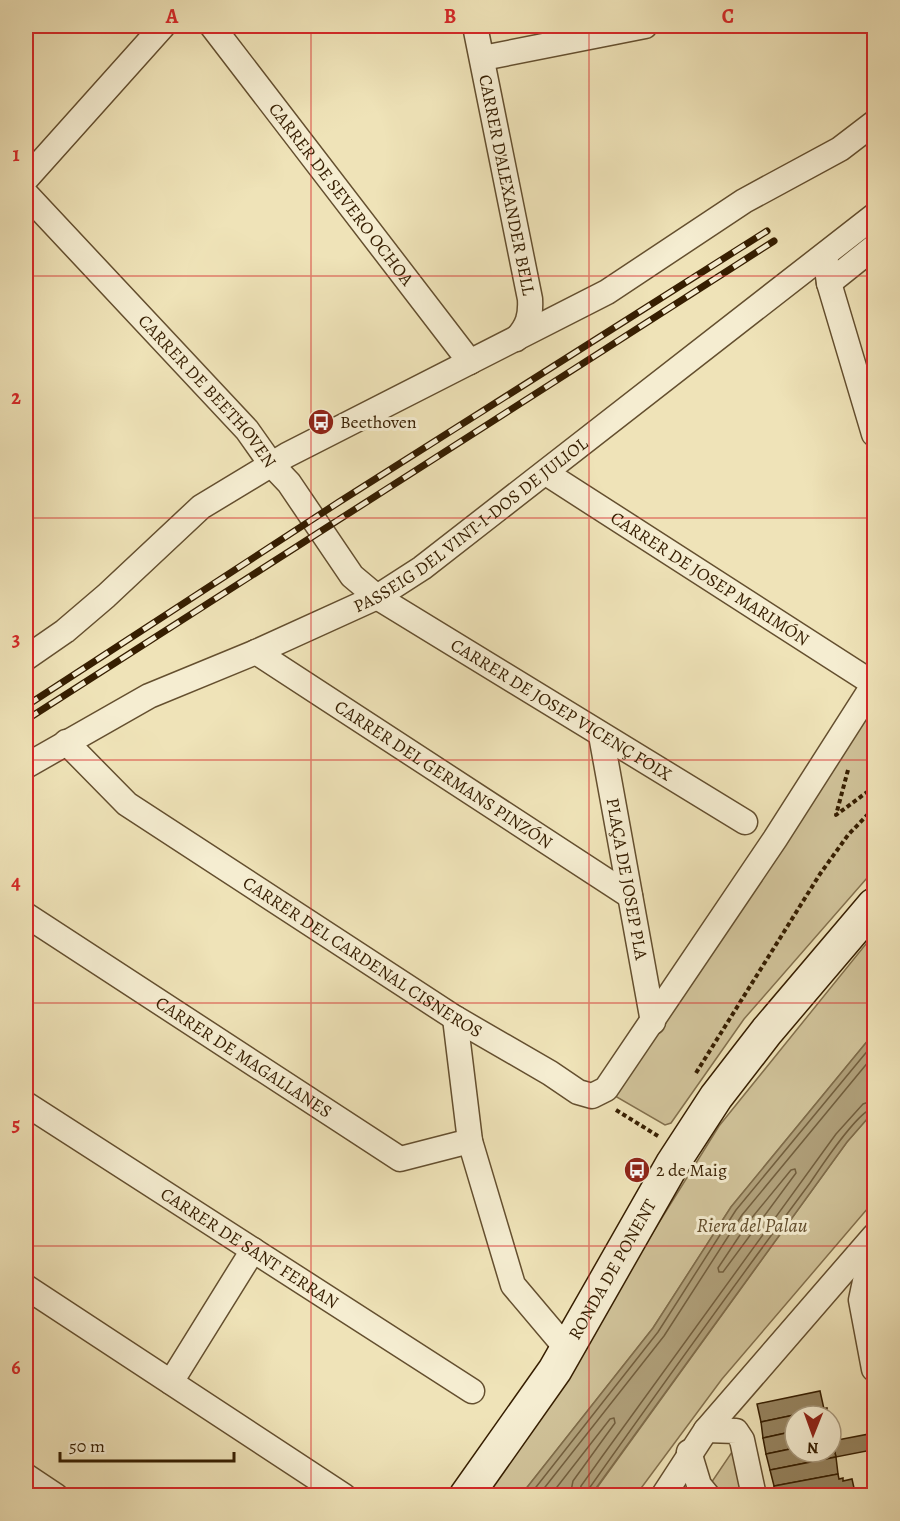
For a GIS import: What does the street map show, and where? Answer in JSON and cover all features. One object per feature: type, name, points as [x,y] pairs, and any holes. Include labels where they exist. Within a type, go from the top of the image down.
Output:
[{"type":"main road","name":"RONDA DE PONENT","points":[[466,1496],[540,1392],[567,1349],[673,1162],[716,1097],[767,1031],[874,905]]},
{"type":"street","points":[[26,179],[163,26]]},
{"type":"street","name":"CARRER DE SEVERO OCHOA","points":[[212,26],[470,362]]},
{"type":"street","name":"CARRER D'ALEXANDER BELL","points":[[475,26],[530,299],[531,314],[526,328],[516,339]]},
{"type":"street","points":[[483,58],[645,26]]},
{"type":"street","points":[[28,651],[65,631],[201,507],[271,464],[607,292],[744,201],[840,149],[874,123]]},
{"type":"street","name":"CARRER DE BEETHOVEN","points":[[26,194],[247,430],[271,464],[289,483],[352,576],[377,597]]},
{"type":"street","name":"PASSEIG DEL VINT-I-DOS DE JULIOL","points":[[26,766],[66,741],[149,696],[256,652],[377,597],[422,568],[874,216]]},
{"type":"street","points":[[828,283],[874,247]]},
{"type":"street","points":[[825,255],[828,283],[874,434]]},
{"type":"street","name":"CARRER DE JOSEP MARIMÓN","points":[[546,473],[874,684]]},
{"type":"street","name":"CARRER DE JOSEP VICENÇ FOIX","points":[[377,597],[745,822]]},
{"type":"street","name":"CARRER DEL GERMANS PINZÓN","points":[[256,652],[630,896]]},
{"type":"street","points":[[652,1022],[874,684]]},
{"type":"street","name":"PLAÇA DE JOSEP PLA","points":[[601,735],[652,1022]]},
{"type":"street","name":"CARRER DEL CARDENAL CISNEROS","points":[[66,741],[127,804],[455,1018],[550,1073],[578,1092],[592,1096],[606,1089],[652,1022]]},
{"type":"street","name":"CARRER DE MAGALLANES","points":[[26,915],[400,1158],[470,1141]]},
{"type":"street","points":[[455,1018],[470,1141],[513,1285],[567,1349]]},
{"type":"street","name":"CARRER DE SANT FERRAN","points":[[26,1104],[472,1391]]},
{"type":"street","points":[[663,1496],[689,1452],[706,1430],[874,1237]]},
{"type":"street","points":[[861,1300],[874,1237]]},
{"type":"street","points":[[171,1382],[254,1250]]},
{"type":"street","points":[[835,1283],[845,1282],[854,1289],[861,1300],[874,1369]]},
{"type":"street","points":[[26,1287],[344,1496]]},
{"type":"street","points":[[706,1430],[736,1431],[742,1440],[754,1496]]},
{"type":"street","points":[[689,1452],[699,1485],[708,1496]]},
{"type":"street","points":[[26,1476],[56,1496]]},
{"type":"path","points":[[851,760],[836,815],[874,786]]},
{"type":"path","points":[[696,1074],[820,874],[848,835],[874,808]]},
{"type":"path","points":[[615,1109],[661,1137]]},
{"type":"shaded area","points":[[867,706],[874,711],[874,870],[744,1019],[671,1123],[665,1125],[615,1096]]},
{"type":"shaded area","points":[[874,934],[874,1033],[731,1207],[653,1328],[521,1495],[477,1496],[540,1414],[719,1126]]},
{"type":"shaded area","points":[[874,1111],[874,1201],[722,1379],[636,1495],[591,1496],[847,1142]]},
{"type":"shaded area","points":[[732,1452],[738,1456],[748,1495],[721,1495],[709,1486]]},
{"type":"water","name":"Riera del Palau","points":[[874,1033],[874,1111],[847,1142],[591,1495],[521,1495],[653,1328],[731,1207]]},
{"type":"building","points":[[820,1391],[823,1404],[783,1404],[783,1417],[761,1422],[757,1404]]},
{"type":"building","points":[[783,1417],[783,1434],[763,1438],[761,1422]]},
{"type":"building","points":[[783,1434],[783,1450],[766,1454],[763,1438]]},
{"type":"building","points":[[869,1434],[872,1450],[843,1456],[843,1439]]},
{"type":"building","points":[[783,1450],[783,1464],[800,1464],[770,1470],[766,1454]]},
{"type":"building","points":[[800,1464],[837,1464],[838,1474],[774,1486],[770,1470]]},
{"type":"building","points":[[838,1474],[839,1479],[843,1478],[843,1481],[852,1479],[854,1488],[811,1496],[775,1496],[774,1486]]},
{"type":"building","points":[[840,1490],[842,1496],[811,1496]]},
{"type":"railway","points":[[26,706],[339,502],[767,231]]},
{"type":"railway","points":[[26,720],[774,241]]},
{"type":"place","name":"Beethoven","points":[[321,422]]},
{"type":"place","name":"2 de Maig","points":[[637,1170]]}]
